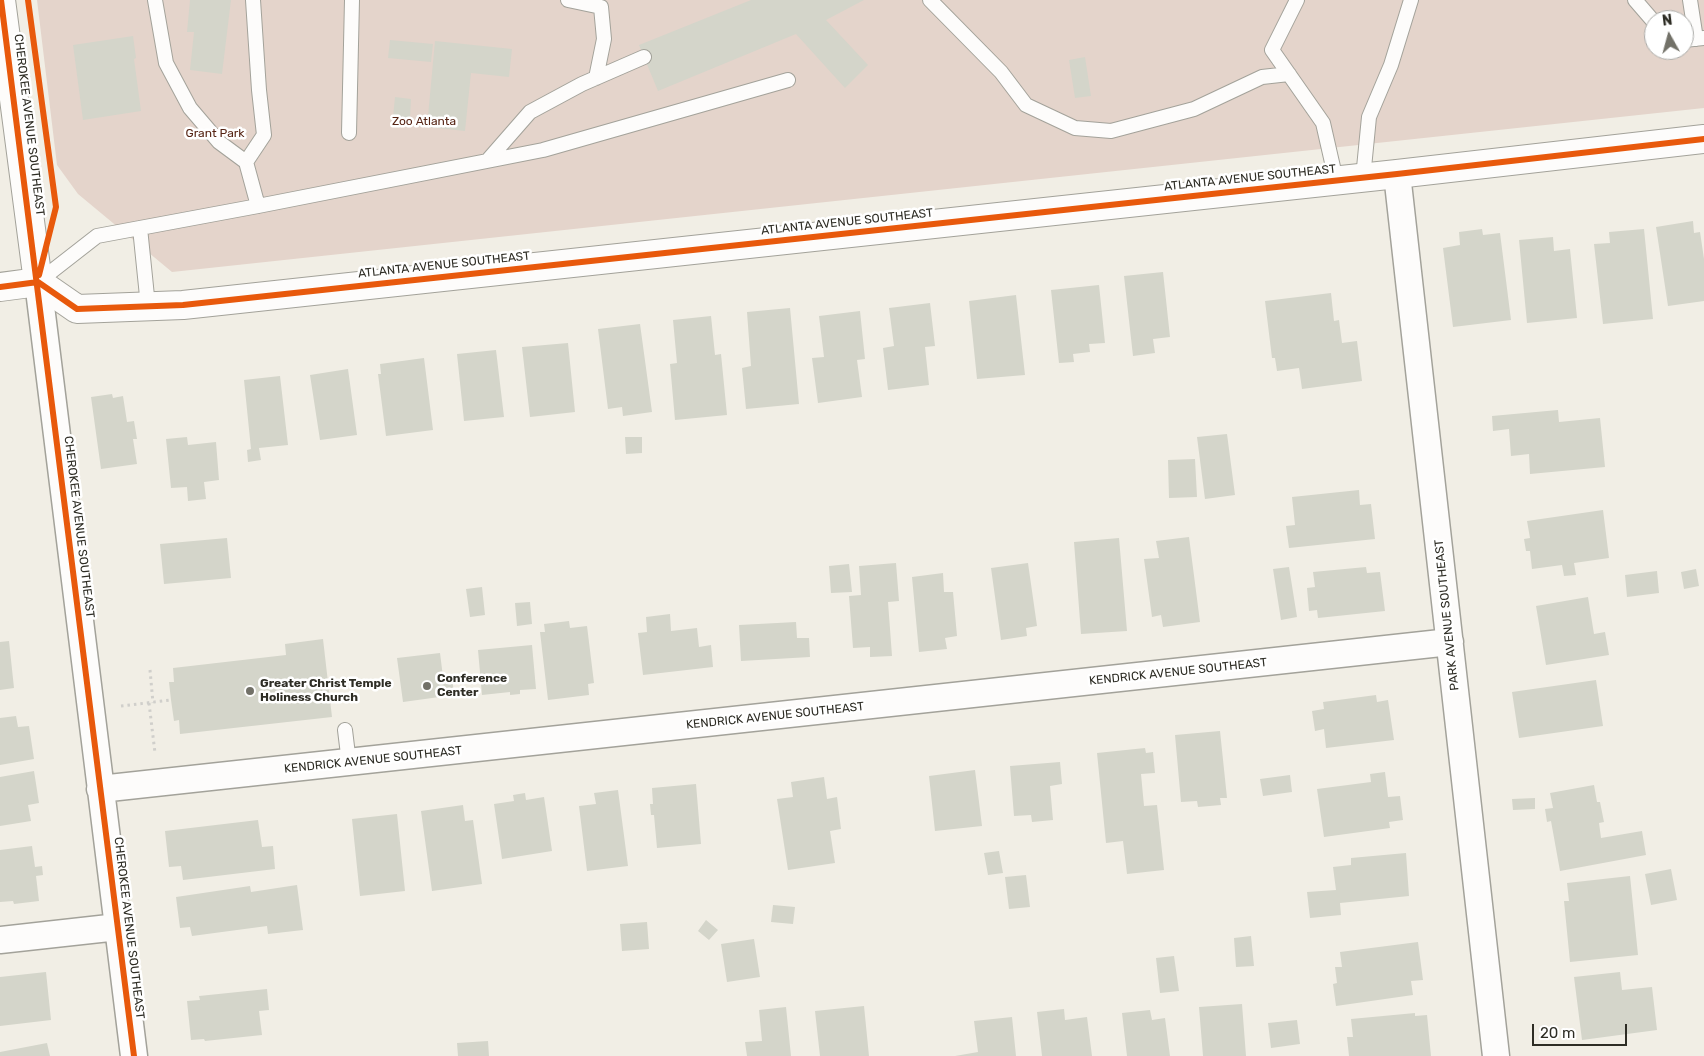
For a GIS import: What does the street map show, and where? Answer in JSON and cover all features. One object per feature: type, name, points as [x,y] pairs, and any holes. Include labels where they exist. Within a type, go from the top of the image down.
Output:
[{"type":"street","name":"CHEROKEE AVENUE SOUTHEAST","points":[[1,0],[134,1056]]},
{"type":"street","name":"ATLANTA AVENUE SOUTHEAST","points":[[38,282],[77,309],[183,305],[1363,178],[1704,139]]},
{"type":"street","name":"PARK AVENUE SOUTHEAST","points":[[1397,174],[1496,1056]]},
{"type":"street","points":[[0,287],[38,282]]},
{"type":"street","name":"KENDRICK AVENUE SOUTHEAST","points":[[100,790],[1450,642]]},
{"type":"street","points":[[0,940],[118,927]]},
{"type":"lane","points":[[155,0],[166,63],[190,108],[219,142],[246,162],[258,206]]},
{"type":"lane","points":[[246,162],[264,135],[253,0]]},
{"type":"lane","points":[[350,133],[352,0]]},
{"type":"lane","points":[[568,0],[601,7],[604,39],[596,78]]},
{"type":"lane","points":[[930,0],[1001,72],[1026,105],[1075,128],[1112,131],[1194,110],[1262,77],[1289,74]]},
{"type":"lane","points":[[1297,0],[1272,50],[1323,123],[1336,180]]},
{"type":"lane","points":[[1363,178],[1369,116],[1391,65],[1411,0]]},
{"type":"lane","points":[[1635,0],[1644,10]]},
{"type":"lane","points":[[1690,0],[1695,39]]},
{"type":"lane","points":[[488,160],[530,112],[582,84],[644,57]]},
{"type":"lane","points":[[38,282],[97,236],[543,150],[788,80]]},
{"type":"lane","points":[[140,228],[148,306]]},
{"type":"lane","points":[[344,730],[349,763]]},
{"type":"path","points":[[150,670],[153,703]]},
{"type":"path","points":[[112,707],[171,700]]},
{"type":"path","points":[[149,703],[155,756]]},
{"type":"green space","name":"Grant Park","points":[[37,0],[1704,0],[1704,108],[172,272],[78,194],[57,165]]},
{"type":"building","points":[[190,0],[231,0],[222,74],[190,70],[194,32],[187,32]]},
{"type":"building","points":[[751,0],[864,0],[826,20],[868,65],[845,88],[796,34],[658,91],[639,45]]},
{"type":"building","points":[[133,36],[141,111],[83,120],[73,45]]},
{"type":"building","points":[[390,40],[433,44],[431,62],[388,58]]},
{"type":"building","points":[[435,41],[512,49],[509,77],[471,73],[465,131],[427,127]]},
{"type":"building","points":[[1085,57],[1091,96],[1075,98],[1069,60]]},
{"type":"building","points":[[395,97],[411,99],[410,119],[393,117]]},
{"type":"building","points":[[1693,221],[1694,233],[1700,232],[1704,259],[1704,301],[1668,306],[1656,227]]},
{"type":"building","points":[[1482,229],[1483,235],[1500,233],[1511,320],[1453,327],[1443,248],[1460,245],[1459,232]]},
{"type":"building","points":[[1644,229],[1653,319],[1603,324],[1594,244],[1610,243],[1609,232]]},
{"type":"building","points":[[1553,237],[1554,251],[1570,249],[1577,318],[1527,323],[1519,240]]},
{"type":"building","points":[[1163,272],[1170,337],[1153,339],[1155,353],[1133,356],[1124,276]]},
{"type":"building","points":[[1099,285],[1105,343],[1089,344],[1090,352],[1073,354],[1074,362],[1059,363],[1051,290]]},
{"type":"building","points":[[1331,293],[1334,321],[1339,320],[1342,343],[1357,341],[1362,381],[1302,389],[1299,368],[1277,371],[1275,358],[1272,358],[1265,301]]},
{"type":"building","points":[[1016,295],[1025,375],[977,379],[969,301]]},
{"type":"building","points":[[930,303],[935,346],[925,347],[929,385],[888,390],[883,348],[894,346],[889,308]]},
{"type":"building","points":[[790,308],[799,404],[746,409],[742,368],[751,366],[747,312]]},
{"type":"building","points":[[860,311],[865,359],[857,360],[862,397],[818,403],[812,358],[824,357],[819,316]]},
{"type":"building","points":[[711,316],[715,355],[721,354],[727,415],[675,420],[670,364],[677,363],[673,320]]},
{"type":"building","points":[[640,324],[652,412],[623,416],[622,407],[608,409],[598,329]]},
{"type":"building","points":[[568,343],[575,412],[530,417],[522,347]]},
{"type":"building","points":[[496,350],[504,417],[464,421],[457,354]]},
{"type":"building","points":[[424,358],[433,430],[386,436],[378,374],[381,374],[380,364]]},
{"type":"building","points":[[348,369],[357,435],[320,440],[310,375]]},
{"type":"building","points":[[280,376],[288,445],[259,448],[261,460],[248,462],[247,450],[251,449],[244,380]]},
{"type":"building","points":[[112,394],[113,398],[123,396],[127,422],[134,421],[137,439],[133,439],[137,464],[101,469],[91,397]]},
{"type":"building","points":[[1558,410],[1559,422],[1600,418],[1605,467],[1530,474],[1529,454],[1511,456],[1509,429],[1493,431],[1492,416]]},
{"type":"building","points":[[1227,434],[1235,495],[1205,499],[1197,437]]},
{"type":"building","points":[[187,437],[188,445],[216,442],[219,480],[204,482],[206,499],[188,501],[187,487],[171,488],[166,439]]},
{"type":"building","points":[[625,437],[642,437],[642,453],[626,454]]},
{"type":"building","points":[[1195,459],[1197,497],[1169,498],[1168,460]]},
{"type":"building","points":[[1359,490],[1360,505],[1371,504],[1375,539],[1289,548],[1286,526],[1295,525],[1292,497]]},
{"type":"building","points":[[1603,510],[1609,558],[1574,563],[1576,575],[1564,576],[1562,565],[1532,569],[1530,551],[1526,551],[1524,539],[1530,538],[1527,521]]},
{"type":"building","points":[[1189,537],[1200,622],[1163,627],[1161,615],[1152,617],[1144,559],[1159,558],[1156,541]]},
{"type":"building","points":[[227,538],[231,578],[164,584],[160,544]]},
{"type":"building","points":[[1119,538],[1127,631],[1081,634],[1074,542]]},
{"type":"building","points":[[896,563],[899,601],[888,602],[892,656],[870,657],[870,647],[853,648],[849,596],[861,595],[859,566]]},
{"type":"building","points":[[1028,563],[1037,626],[1026,628],[1027,636],[1001,640],[991,568]]},
{"type":"building","points":[[849,564],[852,592],[831,593],[829,566]]},
{"type":"building","points":[[1289,567],[1297,617],[1281,620],[1273,569]]},
{"type":"building","points":[[1366,567],[1367,573],[1380,572],[1385,611],[1318,618],[1317,610],[1309,611],[1307,588],[1315,587],[1313,572]]},
{"type":"building","points":[[1696,569],[1699,586],[1684,589],[1681,572]]},
{"type":"building","points":[[1657,571],[1659,593],[1627,597],[1625,575]]},
{"type":"building","points":[[943,573],[944,592],[953,592],[957,636],[945,638],[947,649],[919,652],[912,577]]},
{"type":"building","points":[[482,587],[485,615],[470,617],[466,589]]},
{"type":"building","points":[[1588,597],[1594,634],[1605,632],[1609,655],[1546,665],[1536,606]]},
{"type":"building","points":[[530,602],[532,624],[517,626],[515,603]]},
{"type":"building","points":[[670,614],[671,631],[697,628],[699,647],[711,645],[713,667],[643,675],[638,633],[647,632],[646,617]]},
{"type":"building","points":[[569,621],[570,628],[587,626],[594,683],[588,684],[589,695],[548,700],[540,632],[545,632],[544,624]]},
{"type":"building","points":[[796,622],[797,638],[809,638],[810,657],[741,661],[739,625]]},
{"type":"building","name":"Greater Christ Temple Holiness Church","points":[[323,639],[332,717],[180,734],[179,720],[174,721],[169,682],[174,682],[173,668],[286,655],[285,644]]},
{"type":"building","points":[[9,641],[14,688],[0,690],[0,642]]},
{"type":"building","points":[[532,645],[536,689],[520,690],[520,694],[510,695],[510,692],[482,695],[478,650]]},
{"type":"building","name":"Conference Center","points":[[440,653],[443,677],[452,676],[454,695],[403,702],[397,658]]},
{"type":"building","points":[[1596,680],[1603,726],[1519,738],[1512,692]]},
{"type":"building","points":[[1376,695],[1377,702],[1388,700],[1394,740],[1326,748],[1324,729],[1315,731],[1312,711],[1324,709],[1323,702]]},
{"type":"building","points":[[16,716],[18,727],[29,726],[34,759],[0,765],[0,718]]},
{"type":"building","points":[[1220,731],[1227,798],[1220,798],[1221,805],[1198,807],[1197,801],[1181,802],[1175,735]]},
{"type":"building","points":[[1145,748],[1146,753],[1153,752],[1155,773],[1141,774],[1144,806],[1157,805],[1164,870],[1127,874],[1123,841],[1106,843],[1097,753]]},
{"type":"building","points":[[1060,762],[1062,784],[1050,786],[1053,820],[1032,822],[1031,815],[1014,816],[1010,766]]},
{"type":"building","points":[[975,770],[982,826],[935,831],[929,776]]},
{"type":"building","points":[[34,771],[39,803],[28,805],[31,821],[0,826],[0,777]]},
{"type":"building","points":[[1385,772],[1388,797],[1400,796],[1403,820],[1389,822],[1390,828],[1324,837],[1317,789],[1371,782],[1370,774]]},
{"type":"building","points":[[1290,775],[1292,792],[1263,796],[1260,779]]},
{"type":"building","points":[[824,777],[827,799],[837,797],[841,829],[830,831],[835,863],[788,870],[777,799],[793,797],[791,782]]},
{"type":"building","points":[[696,784],[701,844],[657,848],[654,815],[651,815],[650,804],[653,804],[652,788]]},
{"type":"building","points":[[1594,785],[1597,802],[1600,802],[1604,822],[1599,823],[1601,838],[1642,831],[1646,855],[1560,871],[1551,821],[1547,822],[1545,809],[1553,808],[1550,793]]},
{"type":"building","points":[[618,790],[628,866],[587,871],[579,806],[596,804],[594,793]]},
{"type":"building","points":[[525,793],[526,800],[544,797],[552,851],[502,859],[494,804],[514,801],[513,795]]},
{"type":"building","points":[[1535,798],[1535,809],[1513,810],[1512,799]]},
{"type":"building","points":[[463,805],[465,821],[473,820],[482,884],[432,891],[421,811]]},
{"type":"building","points":[[397,814],[405,891],[360,896],[352,819]]},
{"type":"building","points":[[258,820],[262,847],[273,846],[275,869],[183,880],[181,866],[169,867],[165,831]]},
{"type":"building","points":[[32,846],[35,867],[42,866],[43,875],[36,876],[39,901],[14,904],[13,901],[0,902],[0,850]]},
{"type":"building","points":[[999,851],[1003,873],[988,875],[984,853]]},
{"type":"building","points":[[1406,853],[1409,896],[1340,903],[1341,915],[1310,918],[1307,892],[1336,890],[1333,867],[1351,865],[1351,858]]},
{"type":"building","points":[[1671,869],[1677,900],[1651,905],[1645,874]]},
{"type":"building","points":[[1026,875],[1030,907],[1009,909],[1005,877]]},
{"type":"building","points":[[1630,876],[1638,955],[1570,962],[1564,901],[1569,901],[1567,883]]},
{"type":"building","points":[[297,885],[303,930],[268,934],[267,926],[192,936],[190,927],[180,928],[176,897],[250,886],[251,892]]},
{"type":"building","points":[[773,905],[795,907],[793,924],[771,922]]},
{"type":"building","points":[[706,920],[718,930],[709,940],[698,931]]},
{"type":"building","points":[[647,922],[649,949],[622,951],[620,924]]},
{"type":"building","points":[[1251,936],[1254,966],[1236,967],[1234,938]]},
{"type":"building","points":[[754,939],[760,977],[727,982],[721,944]]},
{"type":"building","points":[[1418,942],[1423,980],[1411,981],[1413,995],[1336,1006],[1333,984],[1337,983],[1335,967],[1342,967],[1340,952]]},
{"type":"building","points":[[1174,956],[1179,991],[1160,993],[1156,958]]},
{"type":"building","points":[[46,972],[51,1020],[0,1026],[0,977]]},
{"type":"building","points":[[1620,972],[1622,990],[1652,987],[1657,1030],[1582,1040],[1574,977]]},
{"type":"building","points":[[267,989],[269,1010],[259,1011],[262,1035],[205,1041],[204,1039],[191,1040],[187,1001],[200,1000],[199,996]]},
{"type":"building","points":[[1242,1004],[1246,1056],[1203,1056],[1199,1007]]},
{"type":"building","points":[[864,1006],[869,1056],[820,1056],[815,1011]]},
{"type":"building","points":[[786,1007],[791,1056],[747,1056],[745,1042],[762,1041],[759,1010]]},
{"type":"building","points":[[1064,1009],[1065,1020],[1087,1017],[1092,1056],[1042,1056],[1037,1012]]},
{"type":"building","points":[[1150,1010],[1152,1020],[1165,1018],[1170,1056],[1127,1056],[1122,1013]]},
{"type":"building","points":[[1415,1013],[1415,1016],[1427,1015],[1431,1056],[1349,1056],[1347,1037],[1353,1037],[1351,1019]]},
{"type":"building","points":[[1012,1017],[1016,1056],[955,1056],[978,1052],[974,1021]]},
{"type":"building","points":[[1297,1020],[1300,1044],[1271,1048],[1268,1023]]},
{"type":"building","points":[[488,1041],[489,1056],[458,1056],[457,1043]]},
{"type":"building","points":[[47,1043],[50,1056],[0,1056],[0,1052]]},
{"type":"cycle path","points":[[1,0],[134,1056]]},
{"type":"cycle path","points":[[28,0],[56,207],[39,275]]},
{"type":"cycle path","points":[[0,287],[38,282],[77,309],[183,305],[1704,139]]},
{"type":"place","name":"Conference Center","points":[[427,686]]},
{"type":"place","name":"Greater Christ Temple Holiness Church","points":[[250,691]]},
{"type":"park label","name":"Zoo Atlanta","points":[[424,122]]}]
